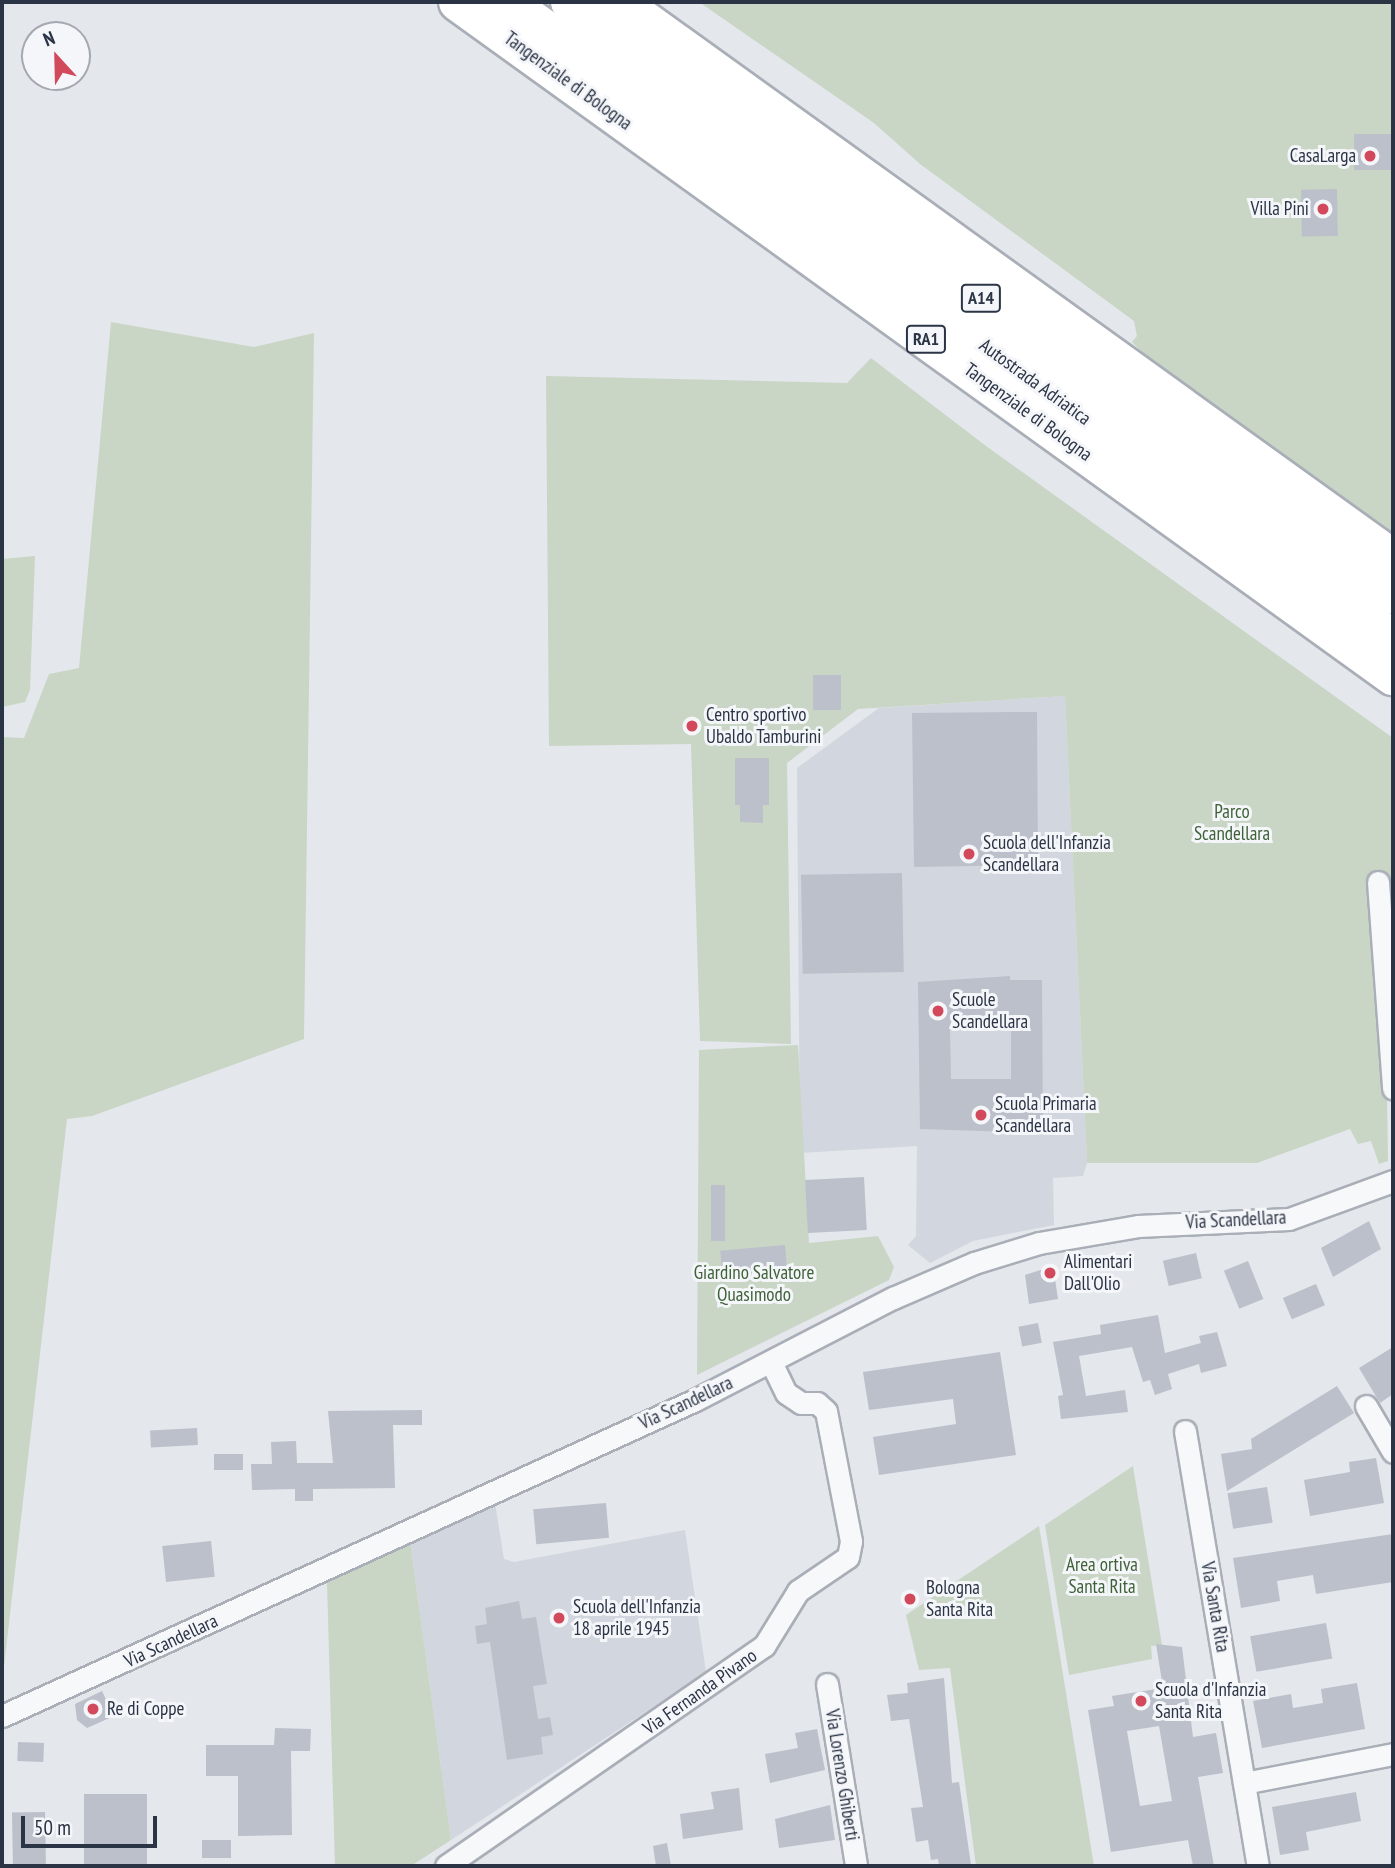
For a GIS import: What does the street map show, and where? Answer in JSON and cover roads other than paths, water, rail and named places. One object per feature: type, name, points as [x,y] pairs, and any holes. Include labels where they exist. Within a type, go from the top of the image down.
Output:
[{"type":"highway","name":"Tangenziale di Bologna","points":[[458,2],[1393,676]]},
{"type":"highway","name":"Autostrada Adriatica","points":[[507,2],[1393,639]]},
{"type":"highway","name":"Autostrada Adriatica","points":[[570,2],[1393,594]]},
{"type":"highway","points":[[620,2],[1393,559]]},
{"type":"street","points":[[1378,882],[1393,1088]]},
{"type":"street","name":"Via Scandellara","points":[[2,1716],[771,1362],[893,1298],[1005,1251],[1138,1226],[1289,1219],[1393,1181]]},
{"type":"street","name":"Via Fernanda Pivano","points":[[446,1866],[764,1646],[799,1591],[848,1557],[851,1541],[826,1411],[817,1403],[801,1403],[786,1393],[771,1362]]},
{"type":"street","points":[[1366,1406],[1393,1452]]},
{"type":"street","name":"Via Santa Rita","points":[[1185,1431],[1258,1866]]},
{"type":"street","name":"Via Lorenzo Ghiberti","points":[[827,1685],[856,1866]]},
{"type":"street","points":[[1244,1783],[1393,1754]]},
{"type":"place","name":"CasaLarga","points":[[1370,156]]},
{"type":"place","name":"Villa Pini","points":[[1323,209]]},
{"type":"place","name":"Centro sportivo Ubaldo Tamburini","points":[[692,726]]},
{"type":"place","name":"Scuola dell'Infanzia Scandellara","points":[[969,854]]},
{"type":"place","name":"Scuole Scandellara","points":[[938,1011]]},
{"type":"place","name":"Scuola Primaria Scandellara","points":[[981,1115]]},
{"type":"place","name":"Alimentari Dall'Olio","points":[[1050,1273]]},
{"type":"place","name":"Bologna Santa Rita","points":[[910,1599]]},
{"type":"place","name":"Scuola dell'Infanzia 18 aprile 1945","points":[[559,1618]]},
{"type":"place","name":"Scuola d'Infanzia Santa Rita","points":[[1141,1701]]},
{"type":"place","name":"Re di Coppe","points":[[93,1709]]},
{"type":"park label","name":"Parco Scandellara","points":[[1232,823]]},
{"type":"park label","name":"Giardino Salvatore Quasimodo","points":[[754,1284]]},
{"type":"park label","name":"Area ortiva Santa Rita","points":[[1102,1576]]}]
